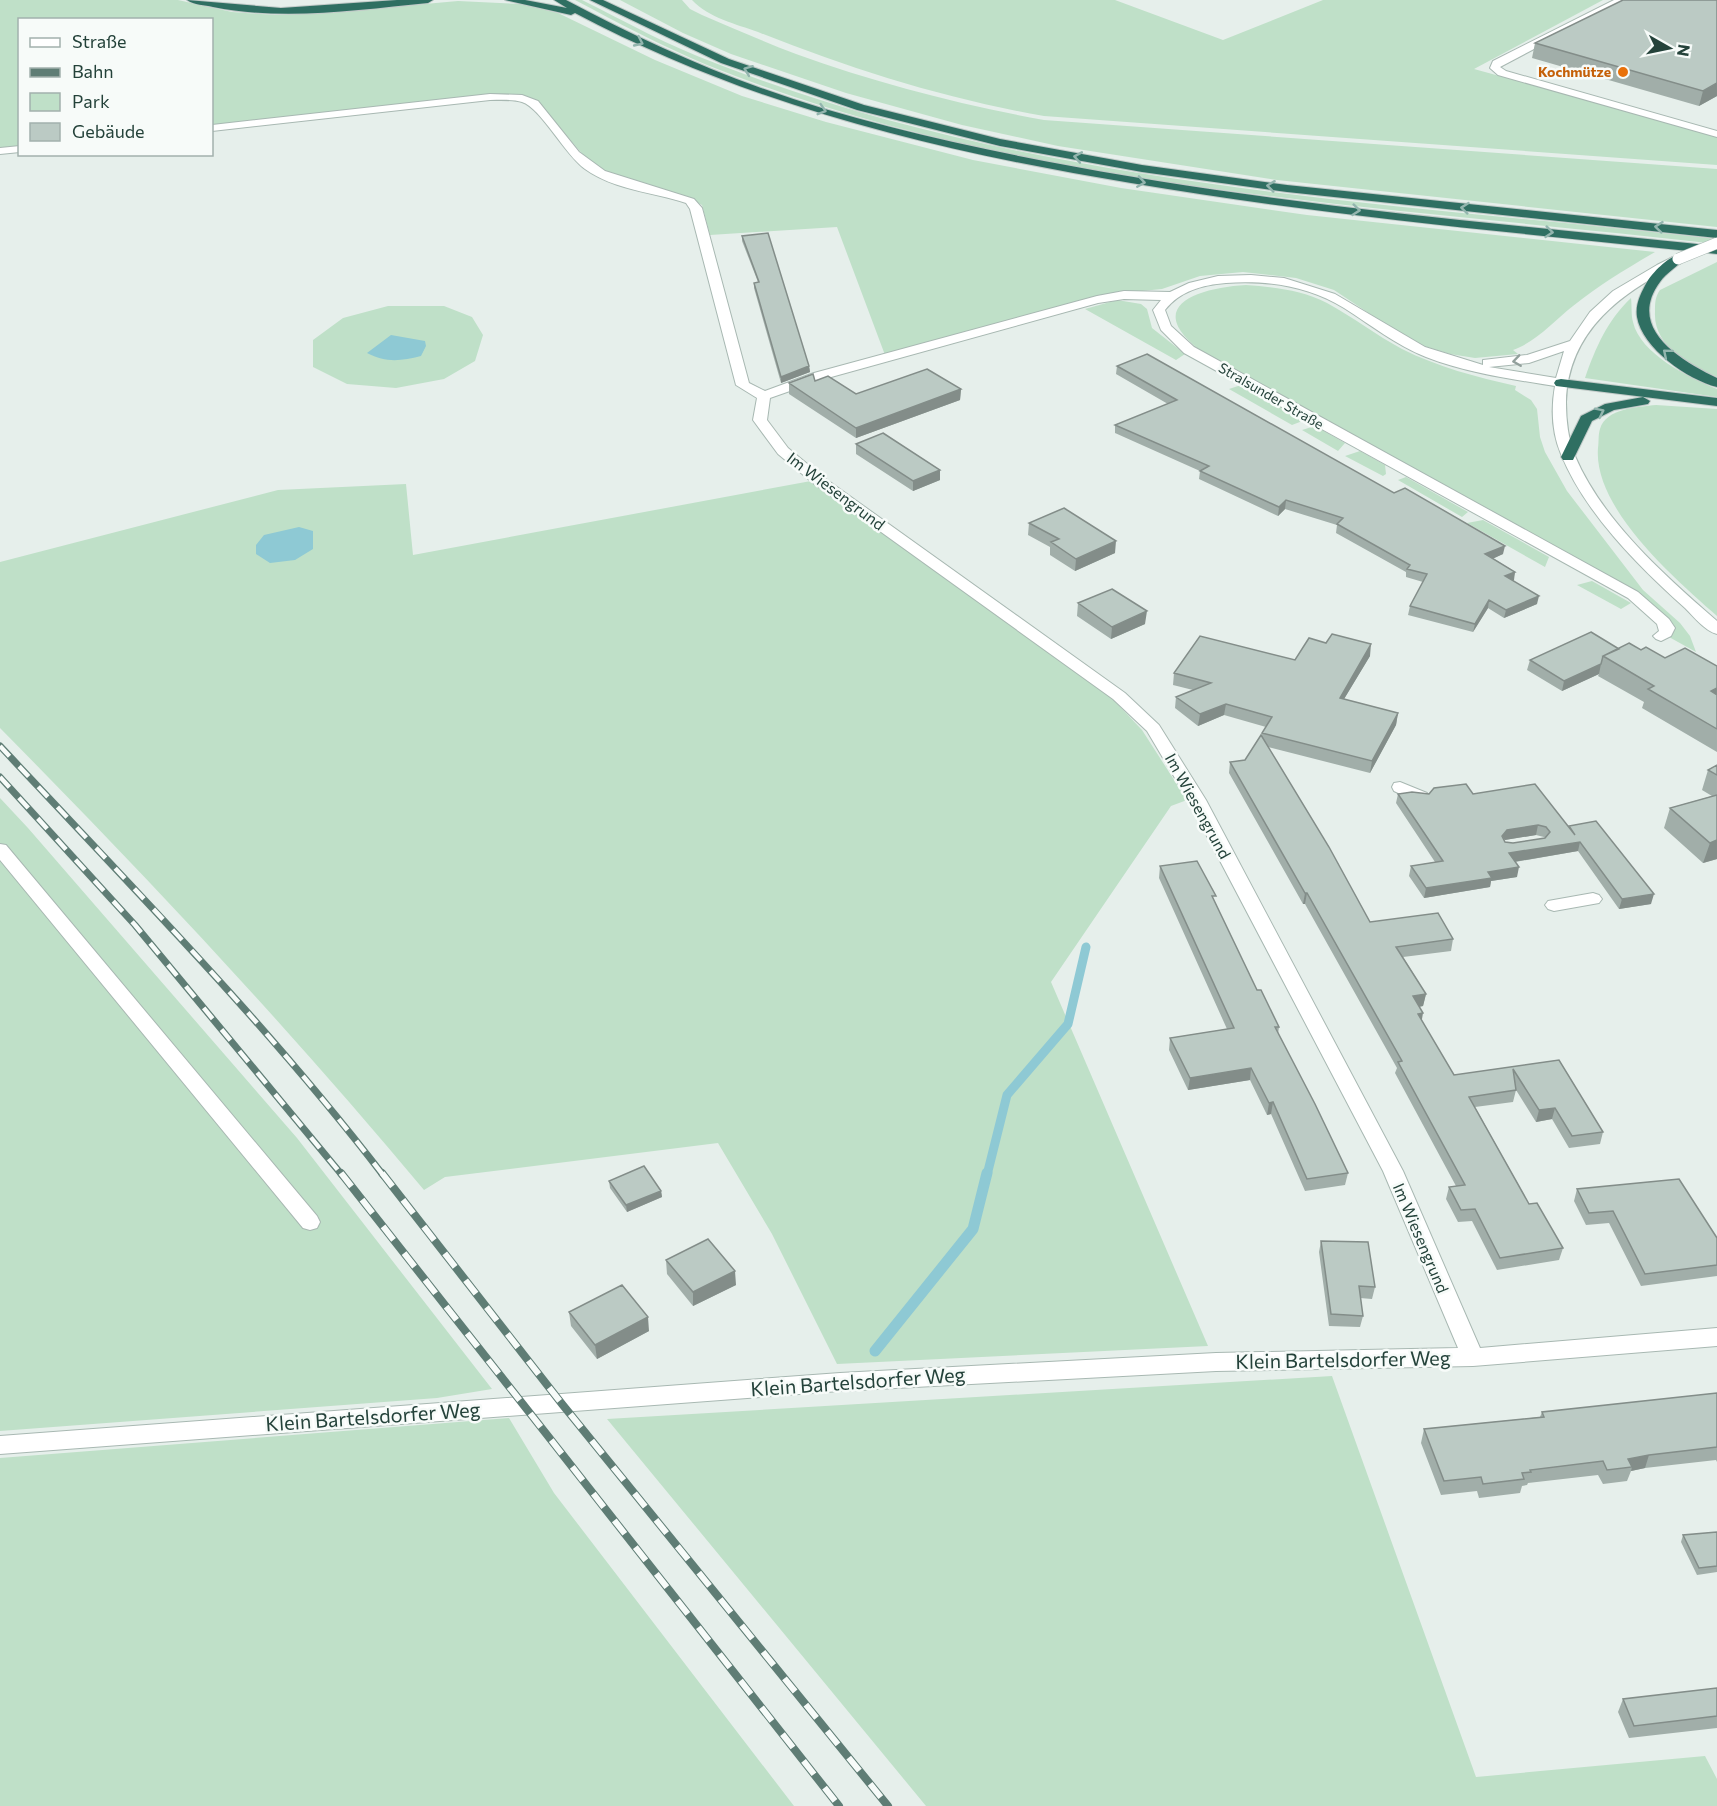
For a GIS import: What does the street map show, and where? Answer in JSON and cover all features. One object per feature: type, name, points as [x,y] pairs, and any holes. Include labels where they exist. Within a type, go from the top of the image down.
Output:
[{"type":"highway","points":[[192,0],[236,9],[277,12],[323,11],[428,0]]},
{"type":"highway","points":[[231,0],[291,6],[354,0]]},
{"type":"highway","points":[[510,0],[587,15]]},
{"type":"highway","points":[[559,0],[685,62],[785,99],[892,130],[1042,164],[1126,180],[1271,201],[1717,250]]},
{"type":"highway","points":[[595,0],[607,3],[690,48],[763,76],[870,110],[960,133],[1050,152],[1170,172],[1357,197],[1717,234]]},
{"type":"highway","points":[[1678,259],[1648,279],[1643,308],[1644,322],[1650,336],[1678,363],[1717,383]]},
{"type":"highway","points":[[1561,383],[1717,402]]},
{"type":"highway","points":[[1568,457],[1586,419],[1625,403],[1669,397]]},
{"type":"street","points":[[1622,0],[1497,63],[1495,68],[1502,73],[1717,134]]},
{"type":"street","points":[[213,128],[490,97],[522,98],[534,103],[586,165],[603,176],[622,183],[690,201],[696,208],[743,385],[764,396],[819,376],[1097,300],[1124,295],[1169,296],[1196,284],[1235,278],[1257,278],[1307,286],[1346,304],[1407,343],[1456,362],[1561,383]]},
{"type":"street","points":[[0,151],[18,149]]},
{"type":"street","points":[[1678,259],[1717,243]]},
{"type":"street","points":[[1648,279],[1619,293],[1596,313],[1573,344],[1565,362],[1561,383],[1561,425],[1568,457],[1599,508],[1627,543],[1667,585],[1717,629]]},
{"type":"street","name":"Stralsunder Straße","points":[[1169,296],[1159,310],[1160,316],[1165,327],[1189,350],[1633,595],[1664,622],[1668,628],[1661,636]]},
{"type":"street","points":[[1456,362],[1512,362],[1538,357],[1573,344]]},
{"type":"street","name":"Im Wiesengrund","points":[[764,396],[760,420],[783,451],[818,480],[1119,696],[1153,728],[1197,800],[1393,1171],[1473,1357]]},
{"type":"street","points":[[1400,787],[1420,797]]},
{"type":"street","points":[[0,849],[310,1222]]},
{"type":"street","points":[[1554,905],[1593,900]]},
{"type":"street","name":"Klein Bartelsdorfer Weg","points":[[0,1445],[840,1382],[1215,1362],[1473,1357],[1717,1337]]},
{"type":"green space","points":[[0,0],[178,0],[232,12],[275,15],[325,13],[458,1],[521,4],[558,13],[655,60],[742,96],[826,122],[973,160],[1121,188],[1307,215],[1655,252],[1603,284],[1537,337],[1513,350],[1518,354],[1475,358],[1450,354],[1424,346],[1391,328],[1334,290],[1296,278],[1243,272],[1200,276],[1162,289],[1101,295],[885,355],[837,227],[710,235],[702,205],[684,196],[623,181],[590,163],[539,103],[523,95],[489,95],[213,126],[213,18],[18,18],[18,147],[0,149]]},
{"type":"green space","points":[[575,0],[582,0],[664,41],[715,63],[836,105],[958,138],[1083,164],[1209,184],[1336,200],[1717,239],[1717,244],[1334,204],[1205,188],[1078,167],[951,141],[828,108],[707,65]]},
{"type":"green space","points":[[620,0],[682,0],[690,9],[702,15],[826,65],[919,92],[1044,120],[1717,169],[1717,227],[1277,180],[1058,146],[962,125],[846,93],[731,54],[683,33]]},
{"type":"green space","points":[[692,0],[1115,0],[1223,40],[1323,0],[1603,0],[1474,69],[1717,136],[1717,165],[1044,116],[971,101],[899,82],[723,20]]},
{"type":"green space","points":[[1717,262],[1717,377],[1675,353],[1660,335],[1655,312],[1657,295],[1660,290]]},
{"type":"green space","points":[[1246,285],[1308,295],[1337,308],[1392,344],[1429,361],[1516,386],[1515,390],[1531,400],[1537,409],[1540,437],[1545,452],[1567,491],[1643,590],[1680,623],[1690,636],[1696,652],[1669,637],[1674,631],[1674,625],[1670,620],[1205,354],[1186,338],[1177,324],[1176,312],[1182,303],[1209,290]]},
{"type":"green space","points":[[1631,298],[1633,322],[1645,344],[1680,371],[1717,389],[1717,397],[1585,378],[1603,335],[1615,316]]},
{"type":"green space","points":[[1117,300],[1141,304],[1147,309],[1152,328],[1185,354],[1176,360],[1085,309]]},
{"type":"green space","points":[[388,306],[444,306],[472,317],[483,335],[475,361],[444,379],[396,388],[347,384],[313,367],[313,340],[343,318]]},
{"type":"green space","points":[[1241,385],[1305,420],[1292,425],[1229,389]]},
{"type":"green space","points":[[1656,405],[1717,409],[1717,616],[1680,583],[1640,541],[1622,518],[1600,471],[1598,448],[1603,422],[1624,410]]},
{"type":"green space","points":[[1315,426],[1345,443],[1338,451],[1302,430]]},
{"type":"green space","points":[[1360,451],[1385,465],[1386,474],[1383,476],[1345,456]]},
{"type":"green space","points":[[1406,477],[1468,512],[1462,517],[1398,480]]},
{"type":"green space","points":[[811,481],[1112,698],[1142,730],[1187,800],[1171,806],[1051,982],[1208,1346],[837,1364],[772,1234],[718,1143],[445,1177],[424,1190],[217,954],[0,728],[0,562],[278,490],[406,484],[413,555]]},
{"type":"green space","points":[[1483,520],[1549,557],[1545,567],[1467,523]]},
{"type":"green space","points":[[1592,581],[1631,603],[1621,609],[1577,585]]},
{"type":"green space","points":[[0,798],[297,1138],[492,1389],[437,1398],[0,1431]]},
{"type":"green space","points":[[1332,1376],[1476,1777],[1705,1756],[1717,1779],[1717,1806],[926,1806],[607,1419]]},
{"type":"green space","points":[[509,1418],[554,1493],[794,1806],[0,1806],[0,1458]]},
{"type":"water","points":[[391,335],[425,341],[426,346],[421,356],[400,360],[387,360],[367,353]]},
{"type":"water","points":[[299,527],[313,531],[313,549],[295,560],[270,563],[256,554],[256,545],[264,535]]},
{"type":"building","points":[[1623,0],[1717,0],[1717,83],[1703,91],[1535,43]]},
{"type":"building","points":[[768,233],[809,366],[781,377],[754,283],[759,282],[742,236]]},
{"type":"building","points":[[1147,354],[1394,493],[1405,488],[1505,546],[1485,554],[1515,572],[1505,576],[1539,596],[1506,610],[1489,600],[1475,624],[1410,606],[1427,574],[1407,569],[1410,565],[1337,524],[1343,518],[1286,500],[1279,507],[1200,471],[1209,466],[1115,425],[1177,400],[1117,366]]},
{"type":"building","points":[[927,369],[961,389],[856,428],[789,383],[813,374],[815,381],[828,376],[856,394]]},
{"type":"building","points":[[883,433],[940,470],[913,481],[856,444]]},
{"type":"building","points":[[1064,508],[1116,541],[1076,559],[1051,542],[1059,539],[1029,523]]},
{"type":"building","points":[[1112,589],[1147,611],[1112,627],[1078,603]]},
{"type":"building","points":[[1591,632],[1619,649],[1603,656],[1601,664],[1564,681],[1530,660]]},
{"type":"building","points":[[1332,634],[1371,644],[1340,698],[1398,713],[1372,761],[1262,733],[1272,717],[1226,704],[1200,714],[1176,697],[1211,683],[1174,673],[1200,636],[1295,660],[1309,638],[1326,643]]},
{"type":"building","points":[[1629,643],[1641,650],[1646,647],[1665,658],[1685,648],[1717,666],[1717,688],[1711,691],[1717,695],[1717,729],[1648,689],[1654,686],[1603,656]]},
{"type":"building","points":[[1261,735],[1329,847],[1370,922],[1438,913],[1453,939],[1396,947],[1426,994],[1413,996],[1423,1013],[1418,1014],[1454,1075],[1559,1060],[1603,1132],[1572,1136],[1555,1108],[1539,1110],[1513,1069],[1516,1090],[1469,1097],[1529,1204],[1537,1203],[1563,1248],[1500,1258],[1475,1209],[1461,1210],[1449,1187],[1465,1185],[1398,1062],[1402,1061],[1230,762],[1245,760]]},
{"type":"building","points":[[1717,765],[1717,775],[1708,770]]},
{"type":"building","points":[[1466,784],[1473,794],[1535,784],[1575,835],[1569,826],[1596,821],[1654,894],[1622,899],[1580,842],[1509,853],[1519,867],[1488,872],[1492,878],[1426,888],[1411,866],[1443,861],[1398,794],[1412,792],[1429,794],[1434,788]],"holes":[[[1538,825],[1546,827],[1550,832],[1545,838],[1513,843],[1505,842],[1502,836],[1507,830]]]},
{"type":"building","points":[[1717,795],[1717,840],[1710,843],[1670,808]]},
{"type":"building","points":[[1197,861],[1216,896],[1212,896],[1257,990],[1261,990],[1279,1027],[1275,1027],[1348,1173],[1307,1179],[1273,1102],[1269,1103],[1251,1068],[1190,1078],[1170,1038],[1234,1028],[1160,866]]},
{"type":"building","points":[[644,1166],[661,1191],[626,1205],[609,1181]]},
{"type":"building","points":[[1679,1179],[1717,1238],[1717,1265],[1645,1274],[1613,1211],[1589,1213],[1577,1189]]},
{"type":"building","points":[[708,1239],[735,1271],[693,1292],[666,1260]]},
{"type":"building","points":[[1321,1241],[1368,1242],[1375,1287],[1359,1286],[1363,1316],[1331,1314]]},
{"type":"building","points":[[622,1285],[648,1317],[595,1345],[569,1312]]},
{"type":"building","points":[[1717,1393],[1717,1447],[1628,1459],[1632,1467],[1607,1470],[1603,1461],[1530,1470],[1531,1472],[1522,1473],[1524,1479],[1483,1484],[1481,1477],[1444,1481],[1424,1429],[1544,1417],[1542,1412]]},
{"type":"building","points":[[1717,1532],[1717,1566],[1699,1568],[1683,1535]]},
{"type":"building","points":[[1717,1688],[1717,1716],[1634,1726],[1623,1699]]},
{"type":"waterway","points":[[987,1175],[1007,1095],[1068,1024],[1086,947]]},
{"type":"waterway","points":[[875,1351],[973,1229],[987,1173]]},
{"type":"railway","points":[[0,746],[245,1010],[339,1119],[383,1175]]},
{"type":"railway","points":[[0,777],[135,925],[342,1175]]},
{"type":"railway","points":[[341,1173],[839,1806]]},
{"type":"railway","points":[[382,1173],[562,1404],[888,1806]]},
{"type":"place","name":"Kochmütze","points":[[1623,72]]}]
